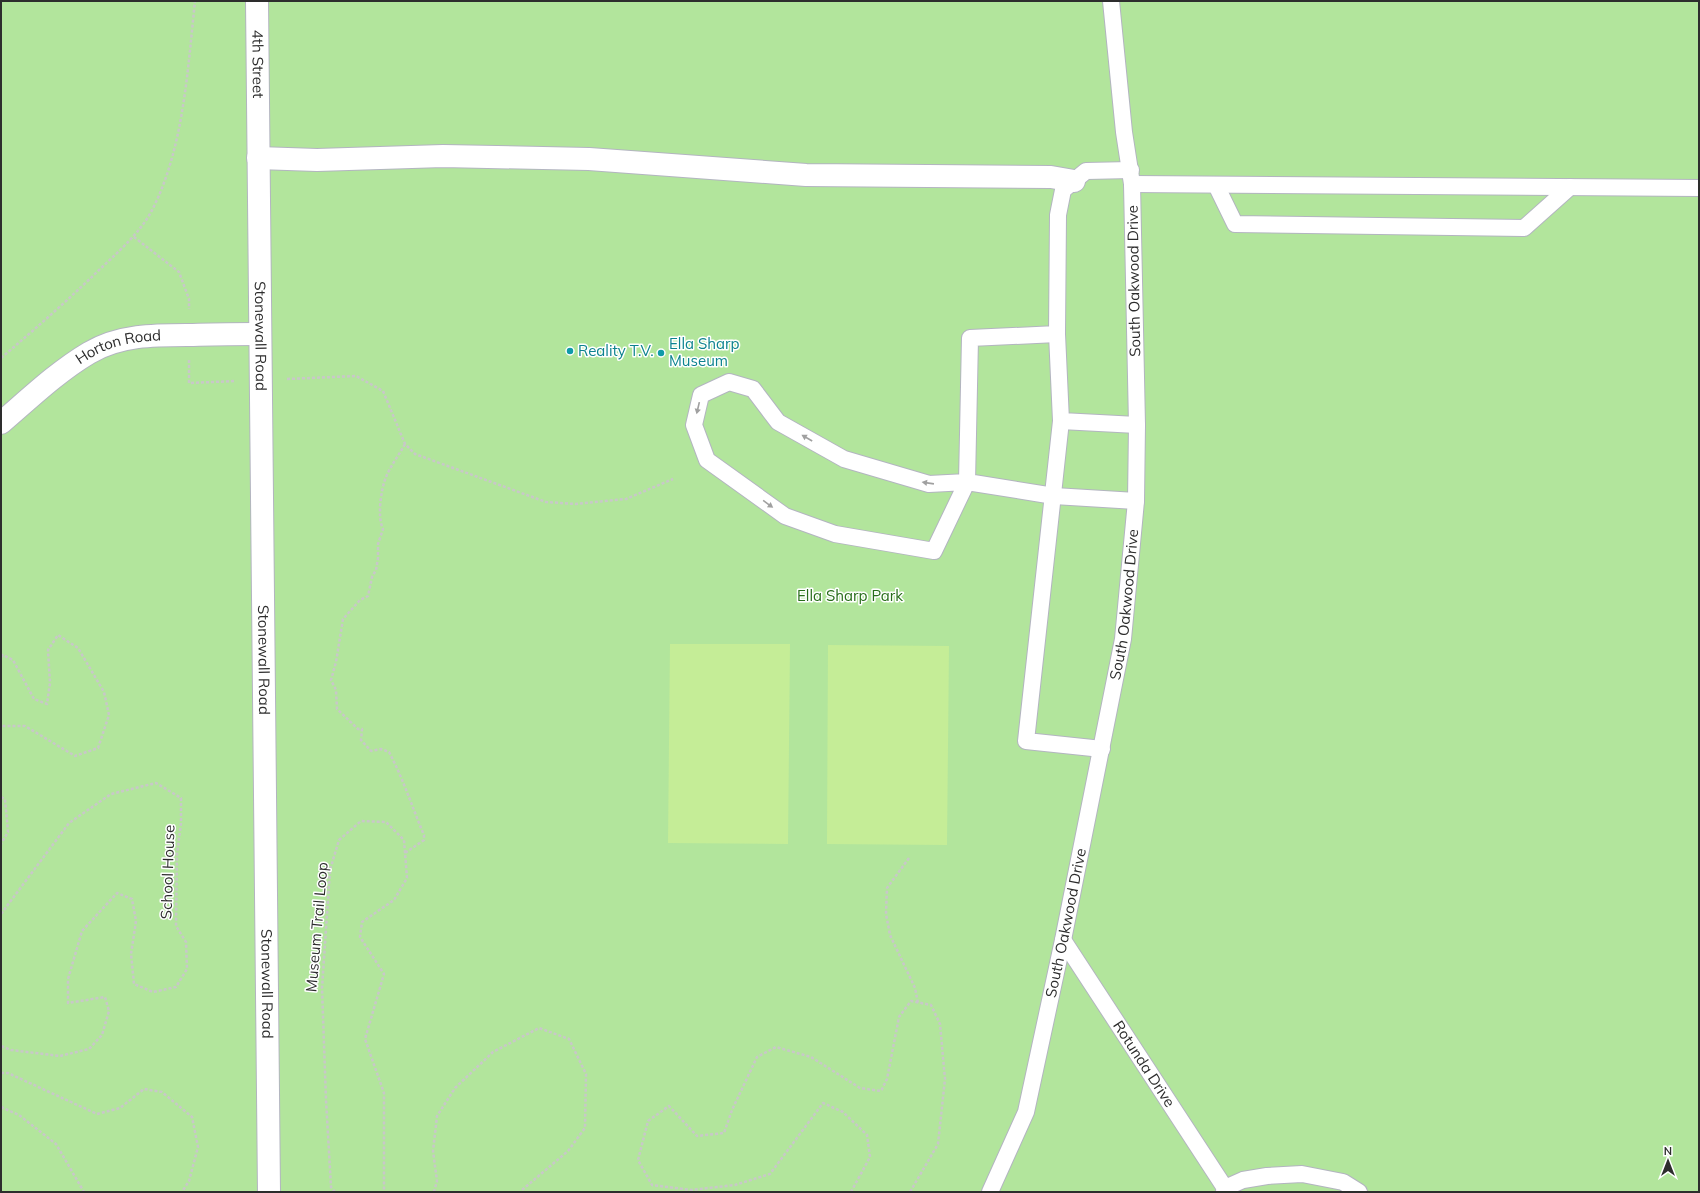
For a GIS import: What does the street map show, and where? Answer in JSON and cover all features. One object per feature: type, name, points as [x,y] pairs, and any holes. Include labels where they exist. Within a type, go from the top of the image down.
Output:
[{"type":"street","name":"4th Street","points":[[256,1],[257,128]]},
{"type":"street","name":"Stonewall Road","points":[[257,128],[269,1192]]},
{"type":"street","points":[[258,158],[317,160],[443,156],[589,159],[806,175],[1051,177],[1074,181]]},
{"type":"street","name":"Horton Road","points":[[1,423],[51,380],[90,352],[113,343],[135,337],[260,334]]},
{"type":"lane","name":"South Oakwood Drive","points":[[990,1192],[1026,1112],[1102,750],[1123,639],[1136,501],[1137,425],[1131,177],[1124,132],[1111,1]]},
{"type":"lane","points":[[1102,750],[1026,740],[1054,496],[1061,421],[1057,334],[1058,215],[1063,190],[1086,171],[1131,177],[1216,184],[1699,188]]},
{"type":"lane","points":[[1216,184],[1235,224],[1524,228],[1570,187]]},
{"type":"lane","points":[[1057,334],[970,338],[967,482],[934,551],[835,534],[785,516],[707,460],[694,425],[701,395],[729,382],[753,389],[778,422],[844,459],[929,484],[967,482],[1054,496],[1136,501]]},
{"type":"lane","points":[[1061,421],[1137,425]]},
{"type":"lane","name":"Rotunda Drive","points":[[1063,940],[1225,1190],[1243,1180],[1267,1176],[1302,1174],[1343,1182],[1359,1192]]},
{"type":"path","points":[[1,358],[60,307],[134,237],[156,203],[172,158],[183,111],[195,1]]},
{"type":"path","points":[[134,237],[179,272],[189,299],[189,383],[356,376],[383,391],[405,444],[415,454],[546,502],[575,504],[626,500],[674,479]]},
{"type":"path","points":[[405,444],[386,477],[381,501],[379,522],[383,529],[378,544],[376,570],[372,577],[368,596],[360,600],[343,619],[336,662],[331,680],[336,690],[337,709],[358,729],[362,729],[361,740],[371,751],[380,750],[389,752],[397,768],[411,806],[424,835],[424,840],[405,853]]},
{"type":"path","points":[[1,656],[3,655],[13,660],[34,699],[47,704],[50,683],[48,650],[58,635],[78,648],[104,692],[109,715],[98,748],[75,756],[25,726],[1,726]]},
{"type":"path","name":"School House","points":[[1,914],[69,823],[111,794],[156,783],[181,798],[181,823],[177,854],[176,926],[186,942],[187,969],[176,987],[153,992],[134,984],[131,954],[136,921],[132,899],[117,893],[82,931],[68,979],[68,1003],[105,997],[109,1011],[102,1035],[89,1049],[60,1056],[11,1050],[1,1046]]},
{"type":"path","points":[[1,797],[5,799],[8,832],[1,844]]},
{"type":"path","name":"Museum Trail Loop","points":[[335,1192],[331,1187],[326,1108],[322,988],[330,870],[339,840],[361,820],[386,822],[404,840],[407,878],[394,900],[362,922],[360,937],[384,974],[365,1039],[384,1093],[384,1192]]},
{"type":"path","points":[[909,858],[887,888],[886,914],[890,935],[915,988],[918,1003]]},
{"type":"path","points":[[851,1192],[870,1157],[867,1135],[843,1112],[822,1104],[770,1174],[735,1185],[691,1190],[652,1185],[638,1160],[648,1121],[669,1106],[697,1136],[724,1133],[732,1110],[757,1057],[776,1048],[811,1057],[860,1088],[881,1091],[887,1079],[899,1017],[911,1001],[931,1005],[940,1024],[945,1080],[938,1144],[910,1192]]},
{"type":"path","points":[[434,1192],[437,1181],[433,1151],[436,1116],[455,1088],[493,1052],[539,1028],[569,1038],[586,1074],[585,1128],[568,1151],[522,1190],[522,1192]]},
{"type":"path","points":[[1,1073],[8,1073],[97,1114],[120,1108],[144,1089],[162,1092],[192,1117],[198,1147],[189,1181],[182,1192]]},
{"type":"path","points":[[1,1107],[19,1115],[56,1144],[84,1192]]},
{"type":"green space","name":"Ella Sharp Park","points":[[1,1],[1699,1],[1699,1192],[1,1192]]},
{"type":"green space","points":[[670,644],[790,644],[788,844],[668,843]]},
{"type":"green space","points":[[828,645],[949,646],[947,845],[827,844]]},
{"type":"place","name":"Reality T.V.","points":[[570,351]]},
{"type":"place","name":"Ella Sharp Museum","points":[[661,353]]}]
